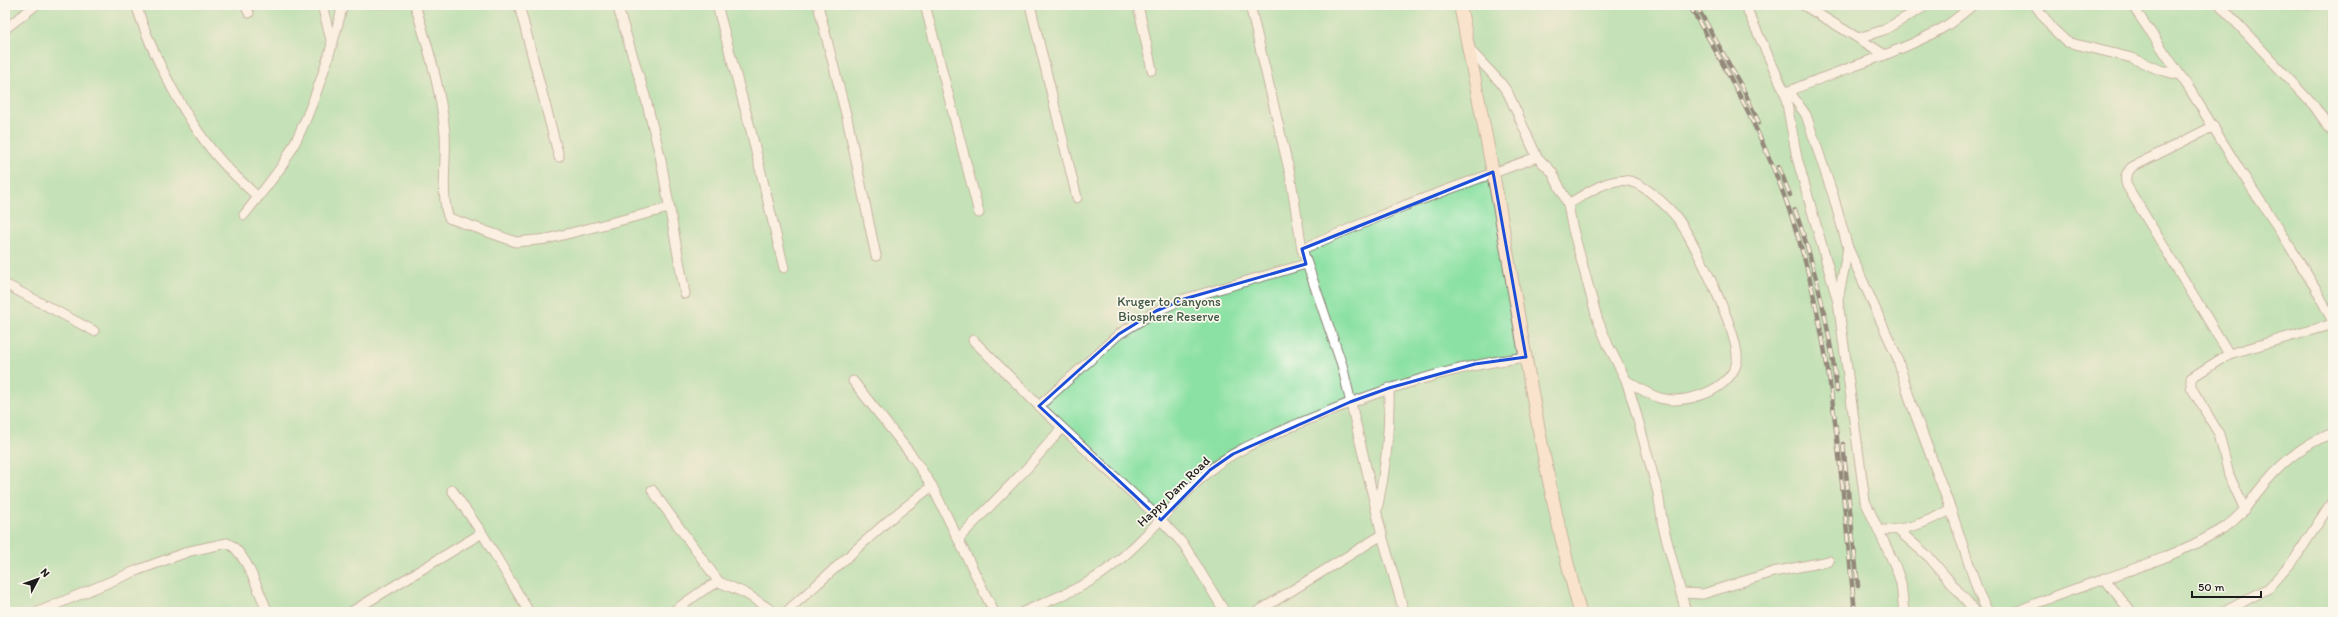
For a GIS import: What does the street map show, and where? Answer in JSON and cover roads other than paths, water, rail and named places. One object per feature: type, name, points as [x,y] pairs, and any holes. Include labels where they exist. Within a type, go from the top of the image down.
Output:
[{"type":"street","points":[[5,29],[36,5]]},
{"type":"street","points":[[136,5],[167,79],[193,122],[222,162],[258,197]]},
{"type":"street","points":[[322,5],[332,46]]},
{"type":"street","points":[[244,215],[283,164],[294,142],[332,46],[343,5]]},
{"type":"street","points":[[415,5],[429,51],[445,134],[445,206],[449,218],[516,242],[547,239],[669,208]]},
{"type":"street","points":[[519,5],[559,157]]},
{"type":"street","points":[[617,5],[645,96],[660,155],[685,294]]},
{"type":"street","points":[[717,5],[752,131],[784,268]]},
{"type":"street","points":[[818,5],[847,118],[876,256]]},
{"type":"street","points":[[925,5],[979,213]]},
{"type":"street","points":[[1030,5],[1077,198]]},
{"type":"street","points":[[1138,5],[1152,70]]},
{"type":"street","points":[[1250,5],[1290,174],[1302,249],[1342,365],[1382,536],[1404,612]]},
{"type":"street","points":[[1460,5],[1494,172],[1526,357],[1559,521],[1580,612]]},
{"type":"street","points":[[1745,5],[1787,92],[1806,115],[1848,248],[1897,357],[1911,403],[1951,510],[1979,594],[1988,612]]},
{"type":"street","points":[[1803,5],[1884,54]]},
{"type":"street","points":[[1858,38],[1884,30],[1927,5]]},
{"type":"street","points":[[1787,92],[1884,54],[1942,28],[1973,5]]},
{"type":"street","points":[[2035,5],[2052,28],[2067,42],[2132,58],[2160,70],[2179,75]]},
{"type":"street","points":[[2132,5],[2214,126],[2239,169],[2298,258],[2333,323],[2229,354],[2195,374],[2191,378],[2190,383],[2219,434],[2231,479],[2245,510]]},
{"type":"street","points":[[2220,5],[2314,106],[2332,130]]},
{"type":"street","points":[[1468,48],[1500,82],[1508,93],[1537,157],[1552,172],[1568,204],[1574,233],[1597,318],[1608,346],[1626,380],[1656,486],[1663,526],[1686,612]]},
{"type":"street","points":[[1787,92],[1797,158],[1838,302],[1854,412],[1861,482],[1869,512],[1879,530],[1901,583],[1904,612]]},
{"type":"street","points":[[2214,126],[2132,167],[2127,173],[2126,179],[2127,186],[2229,354]]},
{"type":"street","points":[[1302,249],[1494,172],[1537,157]]},
{"type":"street","points":[[1568,204],[1598,188],[1617,181],[1629,181],[1641,186],[1664,204],[1680,222],[1731,328],[1737,361],[1733,371],[1718,388],[1680,400],[1667,401],[1652,396],[1626,380]]},
{"type":"street","points":[[1838,302],[1848,248]]},
{"type":"street","points":[[1039,406],[1119,334],[1156,311],[1184,298],[1306,264]]},
{"type":"street","points":[[5,284],[94,331]]},
{"type":"street","points":[[973,340],[1039,406],[1161,520],[1184,545],[1204,575],[1225,612]]},
{"type":"street","name":"Happy Dam Road","points":[[1022,612],[1080,587],[1104,573],[1161,520],[1210,470],[1233,454],[1350,402],[1389,388],[1476,364],[1526,357]]},
{"type":"street","points":[[854,381],[913,456],[932,486],[959,538],[994,612]]},
{"type":"street","points":[[1377,513],[1387,462],[1390,422],[1389,388]]},
{"type":"street","points":[[959,538],[1029,466],[1062,428]]},
{"type":"street","points":[[2016,612],[2104,578],[2182,551],[2222,529],[2245,510],[2263,485],[2293,455],[2316,439],[2333,433]]},
{"type":"street","points":[[786,612],[889,520],[932,486]]},
{"type":"street","points":[[452,490],[482,533],[529,612]]},
{"type":"street","points":[[652,490],[719,582],[745,593],[774,612]]},
{"type":"street","points":[[2224,612],[2269,588],[2296,557],[2333,500]]},
{"type":"street","points":[[1879,530],[1899,531],[1951,510]]},
{"type":"street","points":[[1899,531],[1929,557],[1976,612]]},
{"type":"street","points":[[351,612],[482,533]]},
{"type":"street","points":[[1257,612],[1382,536]]},
{"type":"street","points":[[38,612],[183,554],[219,543],[227,543],[238,550],[268,612]]},
{"type":"street","points":[[1681,593],[1703,594],[1773,572],[1829,561]]},
{"type":"street","points":[[2104,578],[2131,612]]},
{"type":"street","points":[[672,612],[705,588],[719,582]]},
{"type":"street","points":[[55,604],[61,612]]},
{"type":"railway","points":[[1689,5],[1724,66],[1756,129],[1784,194],[1805,261],[1816,304],[1831,391],[1842,479],[1855,612]]},
{"type":"railway","points":[[1696,5],[1744,91],[1759,123]]},
{"type":"railway","points":[[1779,167],[1790,195]]},
{"type":"railway","points":[[1795,210],[1816,277],[1826,322],[1837,391]]},
{"type":"railway","points":[[1843,444],[1858,586]]},
{"type":"park label","name":"Kruger to Canyons Biosphere Reserve","points":[[1169,308]]}]
